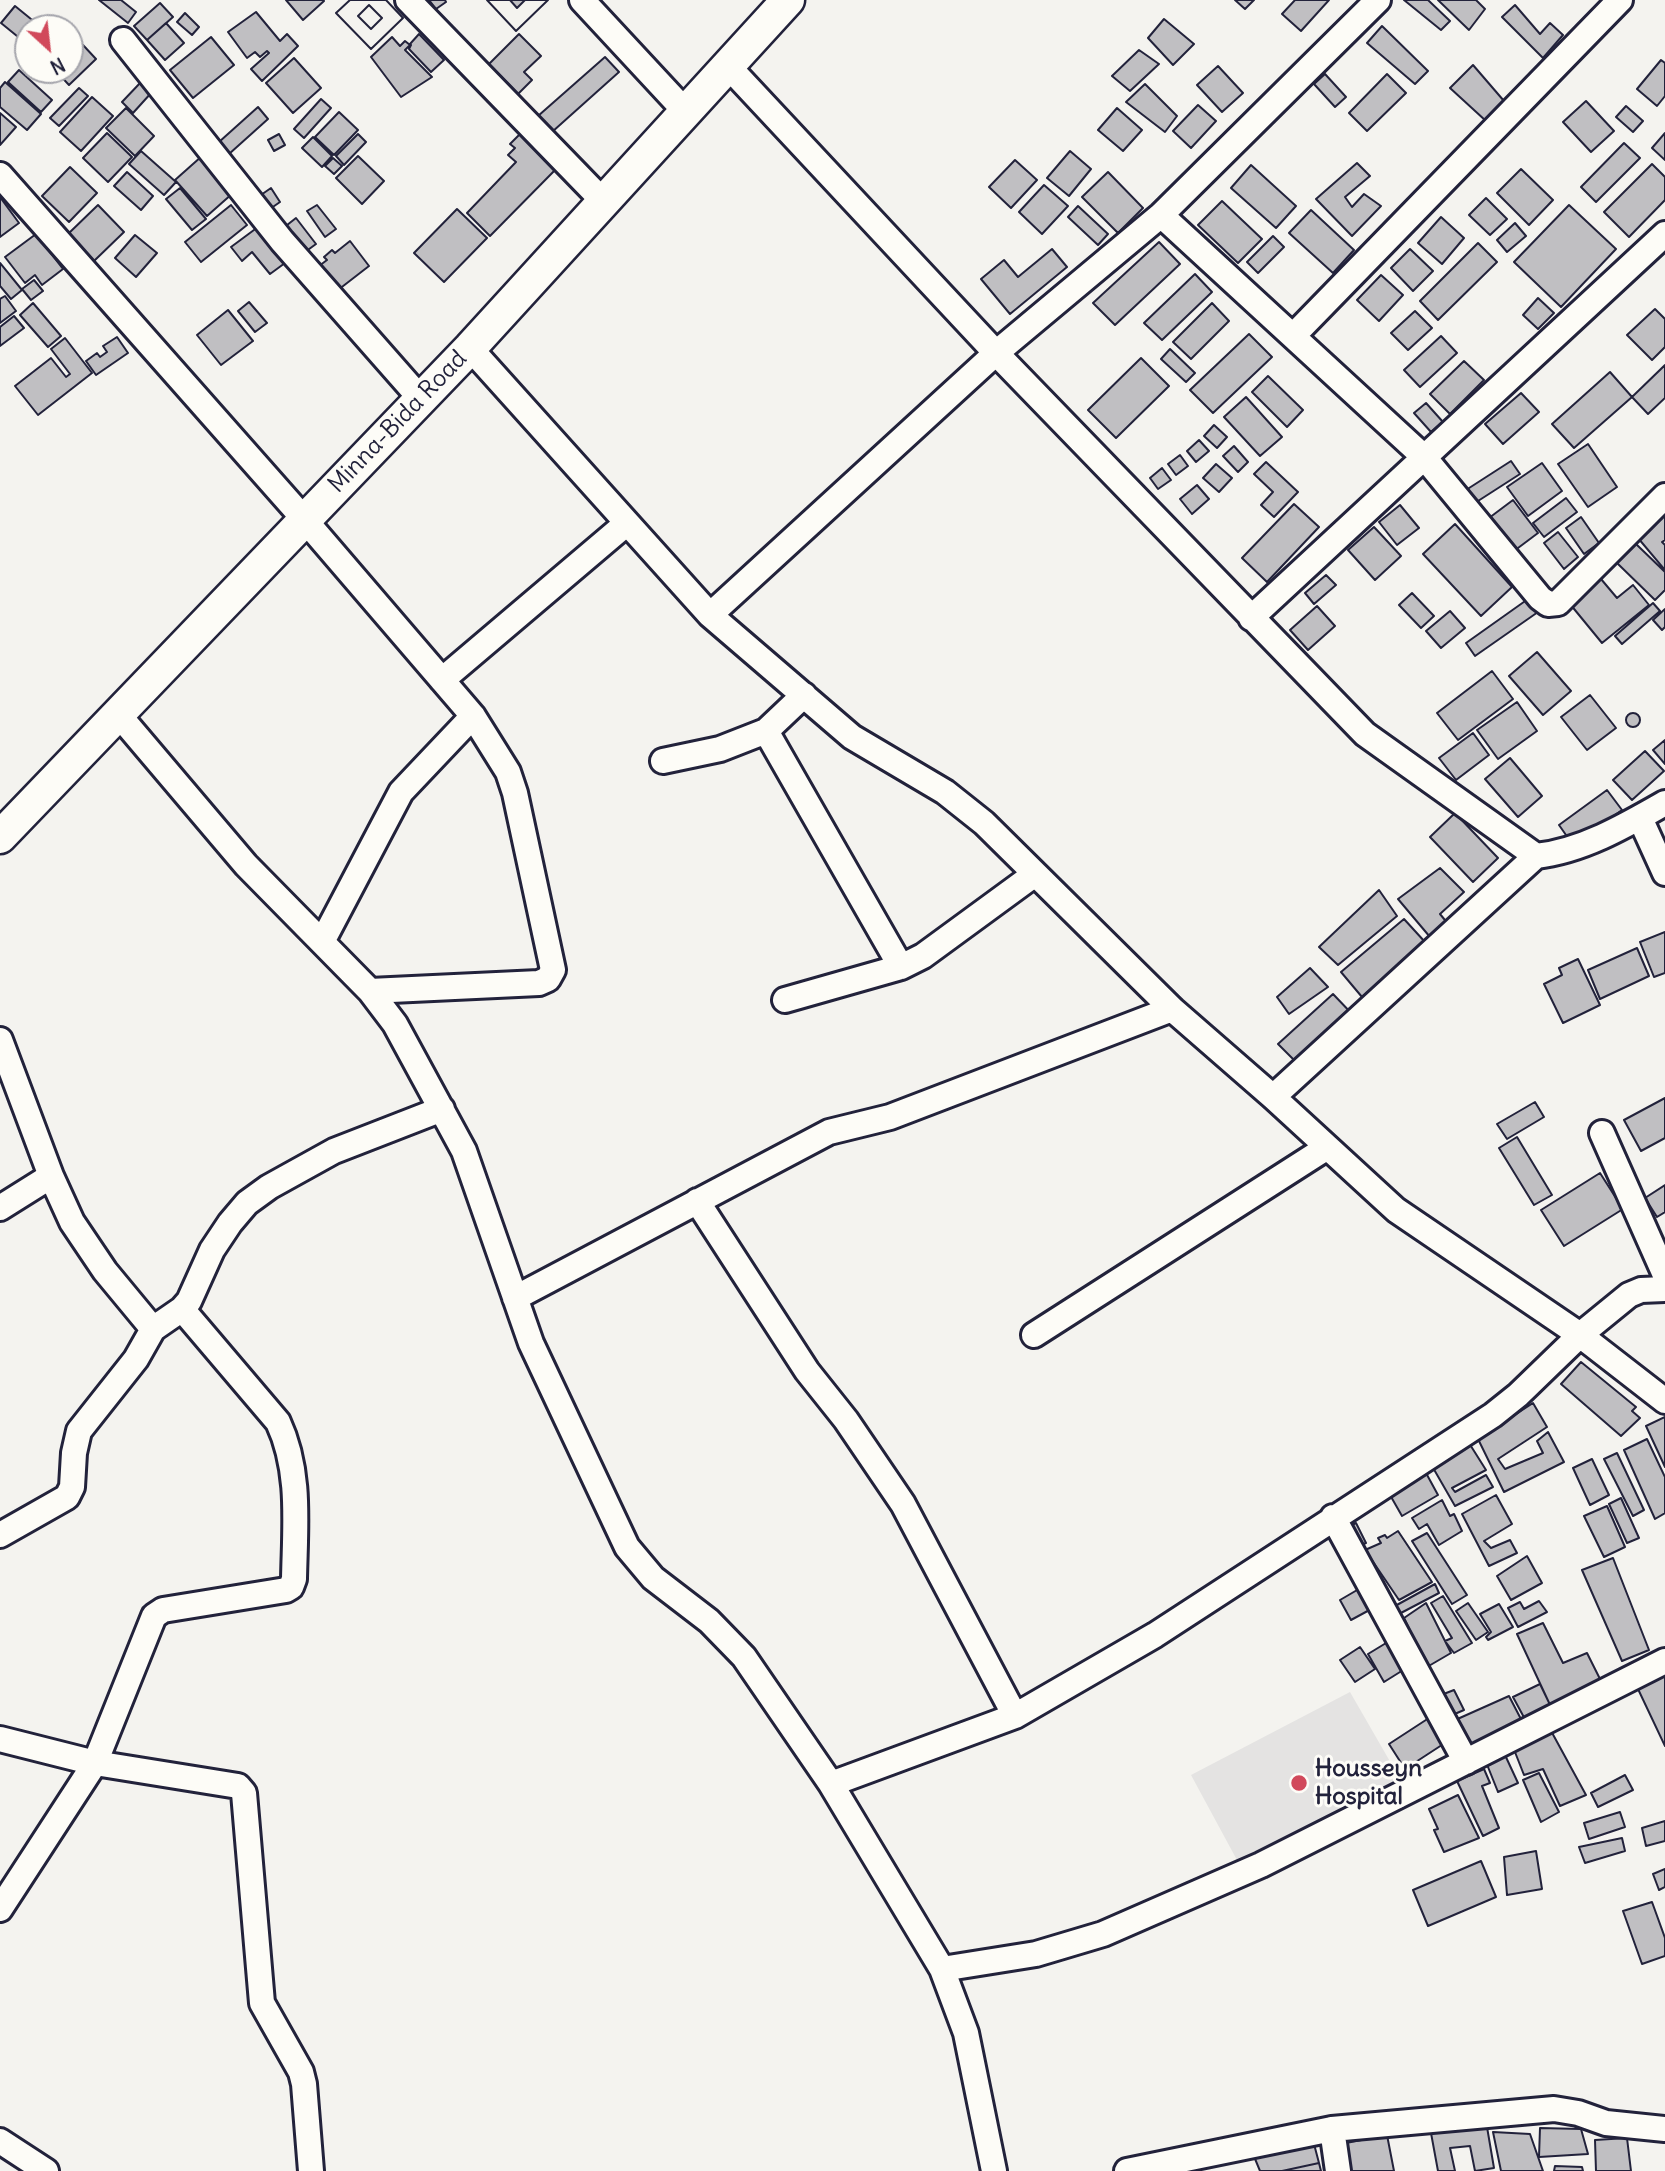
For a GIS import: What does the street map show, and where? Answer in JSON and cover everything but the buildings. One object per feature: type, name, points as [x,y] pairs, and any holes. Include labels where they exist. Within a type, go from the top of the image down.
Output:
[{"type":"main road","name":"Minna-Bida Road","points":[[0,837],[470,348],[788,0]]},
{"type":"street","points":[[408,0],[603,201]]},
{"type":"street","points":[[582,0],[685,111]]},
{"type":"street","points":[[710,615],[996,353],[1161,215],[1378,0]]},
{"type":"street","points":[[1293,336],[1620,0]]},
{"type":"street","points":[[123,40],[282,242],[421,399]]},
{"type":"street","points":[[727,65],[996,353],[1365,734],[1536,856]]},
{"type":"street","points":[[0,175],[304,519],[473,716],[508,772],[515,793],[553,970],[548,979],[539,983],[370,991]]},
{"type":"street","points":[[1161,215],[1424,457],[1540,598],[1548,604],[1558,603],[1665,496]]},
{"type":"street","points":[[1251,618],[1665,234]]},
{"type":"street","points":[[470,348],[710,615],[852,737],[945,792],[984,823],[1172,1009],[1396,1210],[1580,1335],[1665,1401]]},
{"type":"street","points":[[442,680],[627,523]]},
{"type":"street","points":[[663,761],[720,749],[766,731],[804,695]]},
{"type":"street","points":[[118,714],[246,865],[370,991],[394,1024],[464,1151],[531,1343],[627,1547],[653,1578],[709,1621],[744,1657],[831,1784],[942,1969],[966,2033],[994,2171]]},
{"type":"street","points":[[322,942],[401,792],[473,716]]},
{"type":"street","points":[[766,731],[901,967]]},
{"type":"street","points":[[1273,1097],[1536,856],[1558,854],[1580,846],[1665,803]]},
{"type":"street","points":[[1640,818],[1665,873]]},
{"type":"street","points":[[785,1000],[901,967],[923,956],[1035,874]]},
{"type":"street","points":[[515,1298],[829,1132],[890,1117],[1172,1009]]},
{"type":"street","points":[[0,1040],[51,1176],[72,1222],[105,1271],[153,1329]]},
{"type":"street","points":[[0,1535],[67,1497],[72,1488],[74,1453],[79,1431],[136,1359],[153,1329],[189,1301],[212,1250],[247,1203],[268,1187],[334,1151],[442,1109]]},
{"type":"street","points":[[1602,1133],[1665,1275]]},
{"type":"street","points":[[1034,1335],[1326,1147]]},
{"type":"street","points":[[0,1208],[51,1176]]},
{"type":"street","points":[[697,1201],[799,1360],[846,1420],[902,1504],[1015,1716]]},
{"type":"street","points":[[831,1784],[1015,1716],[1154,1635],[1493,1415],[1518,1395],[1580,1335],[1629,1295],[1641,1290],[1665,1289]]},
{"type":"street","points":[[0,1909],[95,1763],[154,1616],[163,1610],[286,1590],[291,1587],[294,1579],[297,1501],[287,1441],[278,1422],[182,1309]]},
{"type":"street","points":[[1333,1517],[1466,1762]]},
{"type":"street","points":[[942,1969],[1036,1954],[1103,1934],[1261,1865],[1665,1661]]},
{"type":"street","points":[[0,1739],[95,1763],[238,1786],[244,1793],[258,1945],[259,1992],[262,2003],[301,2072],[311,2171]]},
{"type":"street","points":[[1127,2171],[1332,2129],[1555,2109],[1578,2113],[1606,2123],[1665,2129]]},
{"type":"street","points":[[1332,2129],[1338,2171]]},
{"type":"street","points":[[0,2141],[46,2171]]},
{"type":"shaded area","name":"Housseyn Hospital","points":[[1350,1692],[1407,1791],[1244,1873],[1191,1775]]},
{"type":"place","name":"Housseyn Hospital","points":[[1299,1783]]}]
